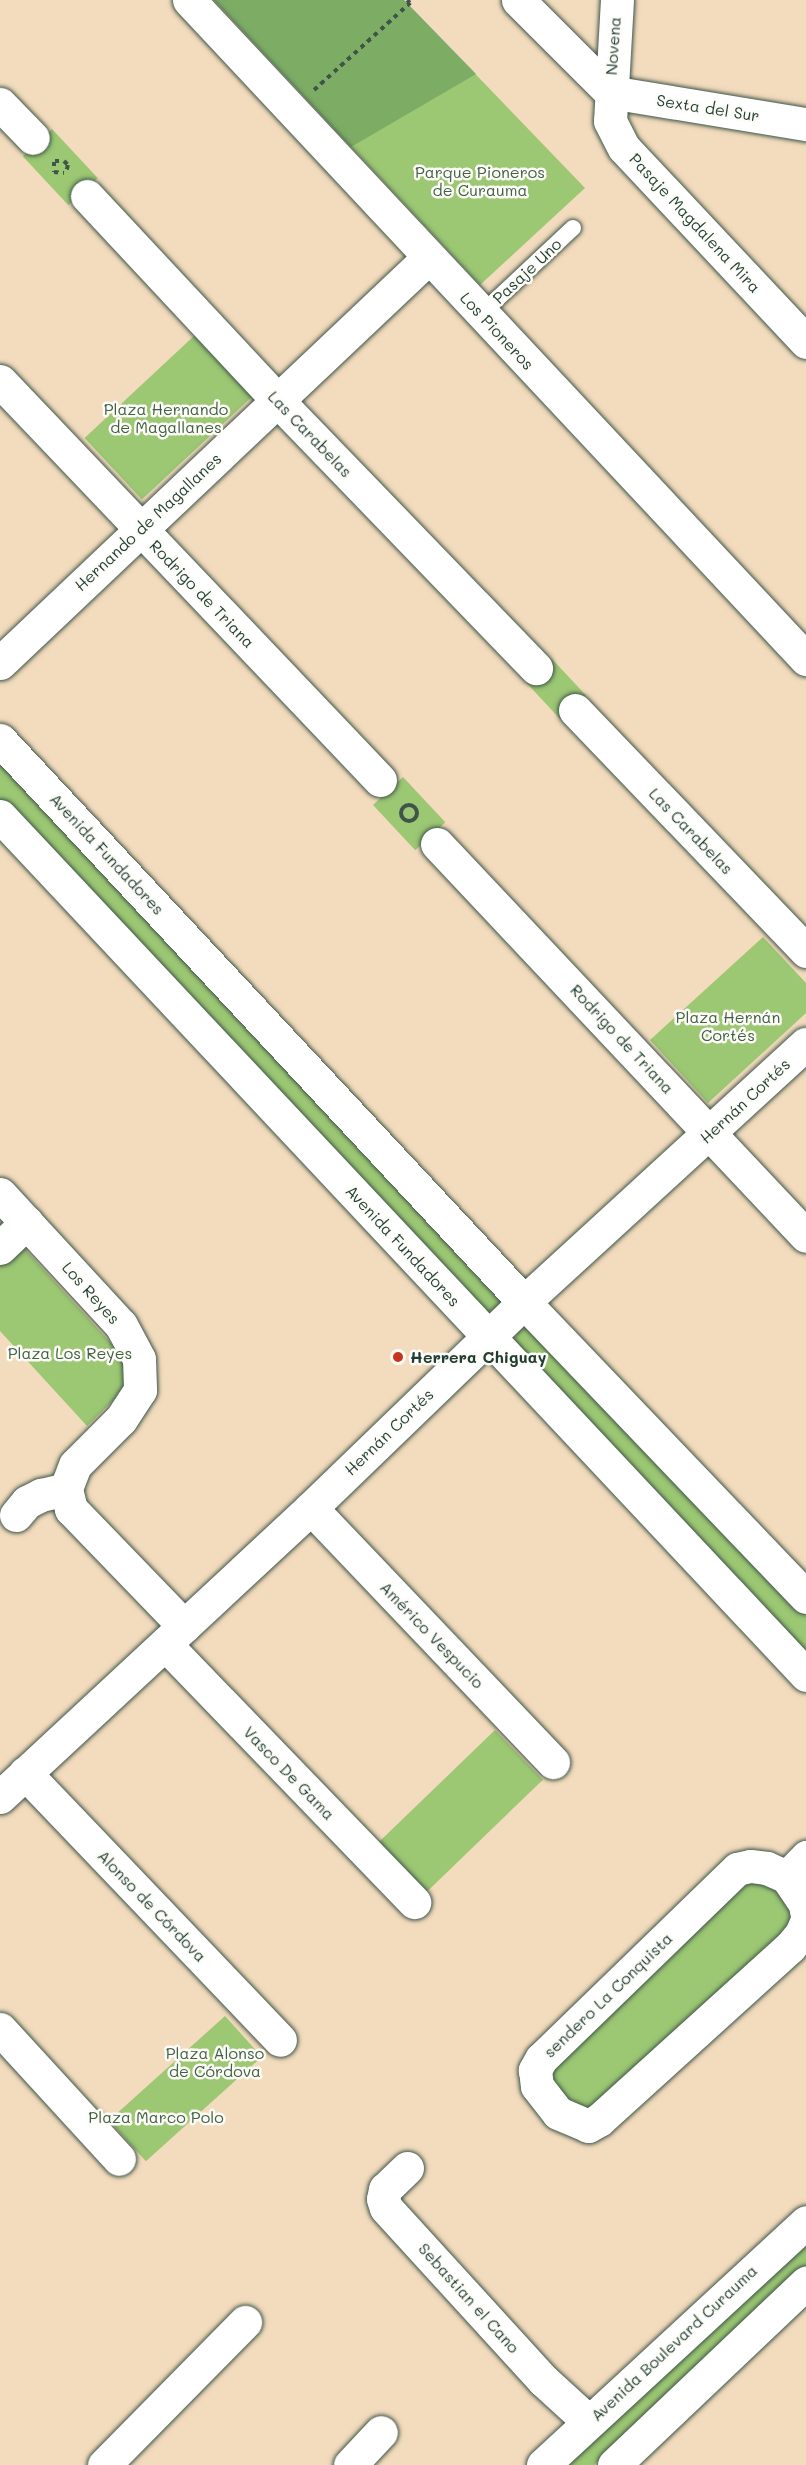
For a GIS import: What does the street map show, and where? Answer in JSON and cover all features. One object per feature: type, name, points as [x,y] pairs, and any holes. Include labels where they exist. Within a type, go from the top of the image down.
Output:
[{"type":"street","name":"Los Pioneros","points":[[189,0],[428,258],[806,659]]},
{"type":"street","points":[[518,0],[610,92]]},
{"type":"street","name":"Novena","points":[[610,92],[616,0]]},
{"type":"street","name":"Sexta del Sur","points":[[610,92],[806,124]]},
{"type":"street","name":"Pasaje Magdalena Mira","points":[[610,92],[610,121],[624,148],[806,342]]},
{"type":"street","points":[[0,104],[44,150]]},
{"type":"street","name":"Las Carabelas","points":[[87,196],[277,400],[536,668]]},
{"type":"street","name":"Hernando de Magallanes","points":[[0,663],[428,258]]},
{"type":"street","name":"Rodrigo de Triana","points":[[0,381],[380,780]]},
{"type":"street","name":"Las Carabelas","points":[[575,710],[806,951]]},
{"type":"street","name":"Avenida Fundadores","points":[[0,740],[524,1302],[806,1597]]},
{"type":"street","name":"Avenida Fundadores","points":[[0,816],[806,1675]]},
{"type":"street","name":"Rodrigo de Triana","points":[[437,843],[806,1236]]},
{"type":"street","name":"Hernán Cortés","points":[[0,1797],[311,1508],[524,1302],[806,1044]]},
{"type":"street","name":"Los Reyes","points":[[0,1194],[122,1325],[139,1359],[141,1390],[121,1419],[75,1465],[66,1489]]},
{"type":"street","points":[[0,1248],[27,1222]]},
{"type":"street","points":[[16,1515],[27,1502],[40,1495],[66,1489],[72,1509],[174,1635]]},
{"type":"street","name":"Américo Vespucio","points":[[311,1508],[553,1762]]},
{"type":"street","name":"Vasco De Gama","points":[[174,1635],[414,1902]]},
{"type":"street","name":"Alonso de Córdova","points":[[25,1773],[280,2040]]},
{"type":"street","name":"sendero La Conquista","points":[[806,1911],[797,1867],[750,1866],[737,1869],[541,2059],[535,2070],[537,2086],[558,2113],[588,2126],[599,2120],[790,1947],[801,1935],[806,1922]]},
{"type":"street","points":[[0,2029],[119,2159]]},
{"type":"street","name":"Sebastian el Cano","points":[[407,2168],[385,2189],[383,2199],[386,2208],[543,2380],[589,2422]]},
{"type":"street","name":"Avenida Boulevard Curauma","points":[[543,2465],[806,2222]]},
{"type":"street","points":[[614,2465],[802,2293]]},
{"type":"street","points":[[104,2465],[245,2322]]},
{"type":"street","points":[[350,2465],[381,2432]]},
{"type":"lane","name":"Pasaje Uno","points":[[481,314],[573,228]]},
{"type":"path","points":[[291,110],[410,3],[408,0]]},
{"type":"path","points":[[44,150],[64,161],[67,171],[61,175],[56,174],[44,150]]},
{"type":"path","points":[[407,806],[412,806],[416,810],[416,817],[408,821],[403,819],[402,812],[407,806]]},
{"type":"green space","name":"Parque Pioneros de Curauma","points":[[214,0],[404,0],[585,188],[480,285]]},
{"type":"green space","points":[[214,0],[404,0],[476,74],[351,147]]},
{"type":"green space","points":[[52,129],[98,178],[68,205],[23,156]]},
{"type":"green space","name":"Plaza Hernando de Magallanes","points":[[195,335],[252,396],[142,499],[85,438]]},
{"type":"green space","points":[[552,659],[586,696],[561,719],[526,683]]},
{"type":"green space","points":[[0,755],[506,1291],[498,1308],[482,1314],[0,801]]},
{"type":"green space","points":[[403,777],[445,822],[415,850],[373,805]]},
{"type":"green space","name":"Plaza Hernán Cortés","points":[[763,937],[806,983],[806,1013],[708,1103],[650,1040]]},
{"type":"green space","name":"Plaza Los Reyes","points":[[0,1222],[119,1352],[125,1363],[125,1389],[87,1426],[0,1331]]},
{"type":"green space","points":[[534,1324],[806,1616],[806,1660],[512,1345],[518,1331]]},
{"type":"green space","points":[[495,1730],[543,1780],[427,1891],[379,1842]]},
{"type":"green space","points":[[761,1877],[794,1909],[796,1922],[597,2108],[579,2114],[556,2088],[544,2065],[731,1887]]},
{"type":"green space","points":[[225,2016],[262,2057],[146,2161],[109,2120]]},
{"type":"green space","points":[[806,2238],[806,2266],[594,2465],[567,2465]]},
{"type":"place","name":"Herrera Chiguay","points":[[398,1357]]},
{"type":"park label","name":"Plaza Alonso de Córdova","points":[[215,2062]]},
{"type":"park label","name":"Plaza Marco Polo","points":[[156,2117]]}]
